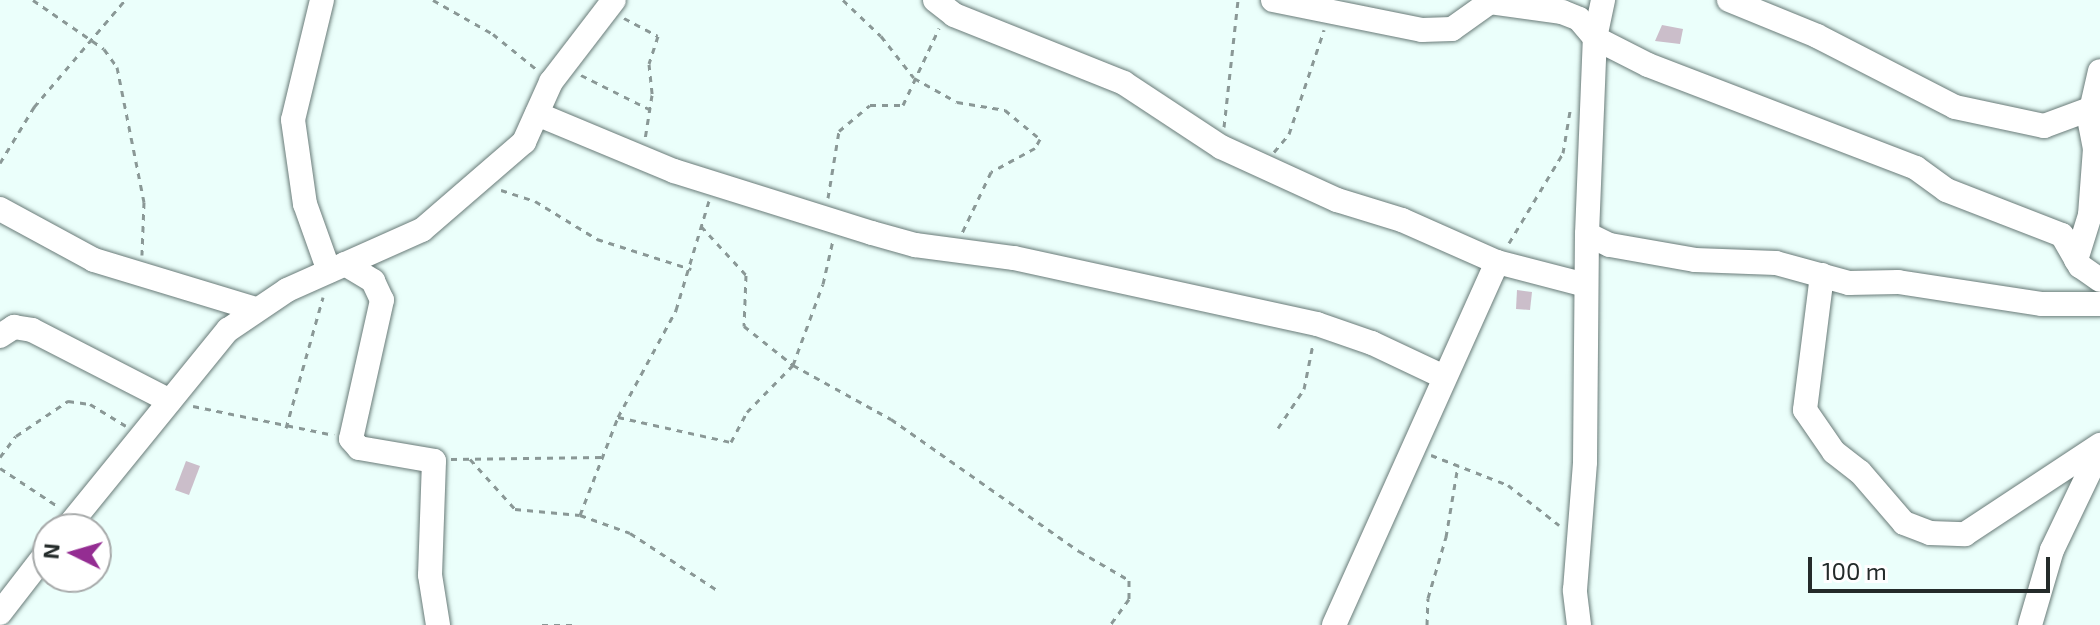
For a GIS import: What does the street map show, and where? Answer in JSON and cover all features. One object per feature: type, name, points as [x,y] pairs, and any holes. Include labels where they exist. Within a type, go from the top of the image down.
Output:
[{"type":"street","points":[[322,0],[293,120],[305,204],[337,268],[373,281],[382,300],[351,439],[359,448],[432,459],[430,575],[438,625]]},
{"type":"street","points":[[1273,0],[1422,30],[1452,29],[1490,2],[1562,12],[1579,19],[1595,38],[1648,65],[1916,168],[1946,190],[2062,235],[2076,260],[2100,280]]},
{"type":"street","points":[[1579,625],[1575,590],[1581,542],[1587,234],[1595,38],[1603,0]]},
{"type":"street","points":[[1729,0],[1817,36],[1955,107],[2044,126],[2090,109]]},
{"type":"street","points":[[79,513],[212,346],[255,309],[422,230],[524,142],[559,73],[610,5]]},
{"type":"street","points":[[944,8],[1124,83],[1221,147],[1259,164],[1497,262],[1563,283],[1586,285]]},
{"type":"street","points":[[2076,260],[2091,201],[2095,149],[2090,109],[2100,71]]},
{"type":"street","points":[[537,114],[785,207],[825,214],[872,233],[943,249],[1014,258],[1317,324],[1372,343],[1442,376]]},
{"type":"street","points":[[0,209],[87,257],[255,309]]},
{"type":"street","points":[[1587,234],[1610,245],[1706,261],[1776,263],[1849,283],[1898,282],[2042,304],[2100,304]]},
{"type":"street","points":[[1334,625],[1414,455],[1442,376],[1497,262]]},
{"type":"street","points":[[1822,275],[1805,410],[1834,452],[1860,472],[1904,523],[1930,533],[1965,534],[2100,452]]},
{"type":"street","points":[[0,336],[9,328],[32,330],[170,401]]},
{"type":"street","points":[[2030,625],[2052,550],[2100,452]]},
{"type":"street","points":[[0,613],[32,572]]},
{"type":"path","points":[[33,0],[93,41],[117,67],[144,202],[141,272]]},
{"type":"path","points":[[0,163],[34,107],[125,0]]},
{"type":"path","points":[[433,0],[559,73],[649,109]]},
{"type":"path","points":[[843,0],[881,36],[914,78],[957,102],[1005,110],[1040,139],[1035,148],[991,172],[973,217],[943,249]]},
{"type":"path","points":[[1221,147],[1238,0]]},
{"type":"path","points":[[610,5],[658,36],[649,64],[649,109],[644,156]]},
{"type":"path","points":[[618,417],[729,443],[753,405],[793,365],[832,254],[825,214],[839,131],[870,105],[901,107],[944,8]]},
{"type":"path","points":[[1259,164],[1289,134],[1330,12]]},
{"type":"path","points":[[1497,262],[1563,153],[1571,108]]},
{"type":"path","points":[[580,515],[618,417],[676,310],[715,182]]},
{"type":"path","points":[[473,184],[535,201],[597,239],[691,269]]},
{"type":"path","points":[[701,226],[746,275],[744,326],[793,365],[891,419],[1079,551],[1129,580],[1129,599],[1110,625]]},
{"type":"path","points":[[286,428],[337,268]]},
{"type":"path","points":[[1278,428],[1304,389],[1317,324]]},
{"type":"path","points":[[0,457],[16,436],[68,401],[90,404],[140,434]]},
{"type":"path","points":[[170,401],[286,428],[306,427],[351,439]]},
{"type":"path","points":[[1414,455],[1459,463],[1508,485],[1581,542]]},
{"type":"path","points":[[432,459],[602,457]]},
{"type":"path","points":[[470,459],[515,509],[580,515],[646,541],[717,590]]},
{"type":"path","points":[[1427,625],[1428,598],[1446,537],[1459,463]]},
{"type":"path","points":[[0,468],[58,513]]},
{"type":"path","points":[[542,625],[575,625]]},
{"type":"building","points":[[1662,25],[1683,29],[1680,44],[1655,41]]},
{"type":"building","points":[[1517,290],[1532,292],[1530,310],[1516,309]]},
{"type":"building","points":[[186,461],[200,466],[189,495],[175,490]]}]
